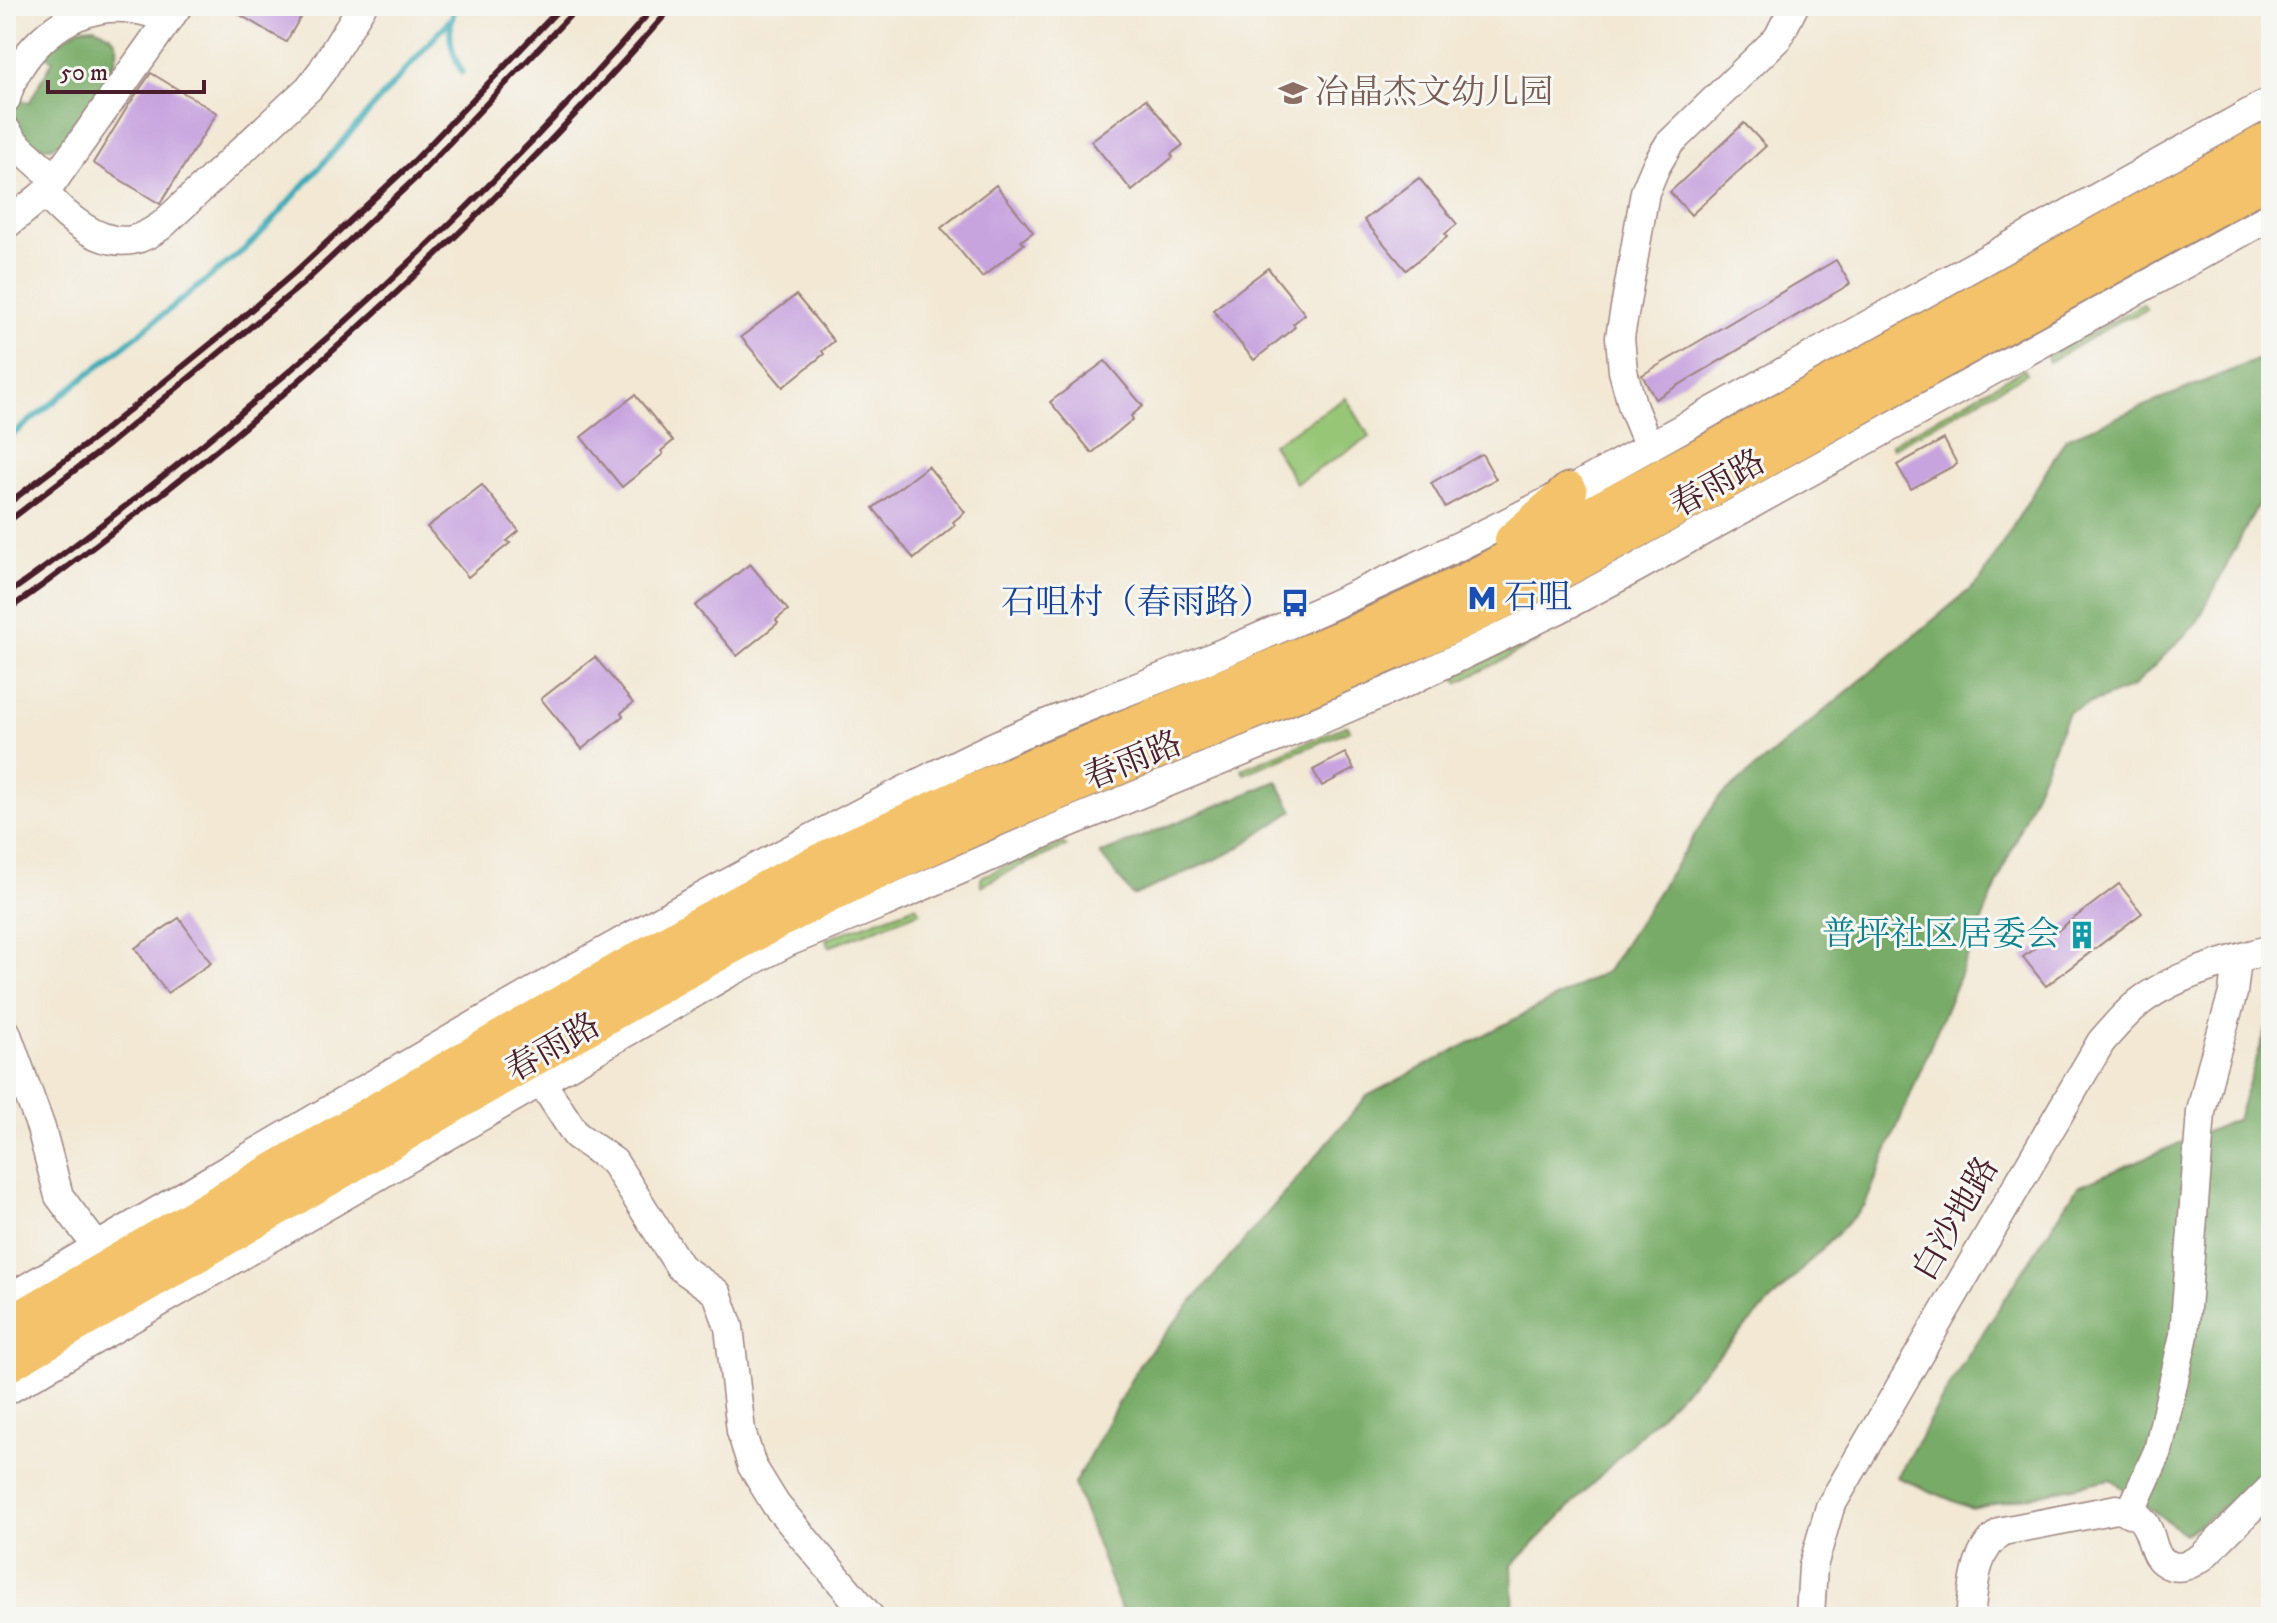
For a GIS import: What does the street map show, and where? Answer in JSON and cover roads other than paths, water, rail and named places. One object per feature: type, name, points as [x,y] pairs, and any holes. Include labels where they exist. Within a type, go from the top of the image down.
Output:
[{"type":"main road","name":"春雨路","points":[[6,1365],[55,1317],[701,924],[773,885],[995,782],[1326,646],[1467,581],[1710,451],[2271,139]]},
{"type":"main road","name":"春雨路","points":[[6,1327],[55,1317],[718,953],[862,878],[986,822],[1254,712],[1466,618],[1699,495],[2271,177]]},
{"type":"main road","points":[[1467,581],[1569,491]]},
{"type":"street","points":[[6,130],[75,223],[112,239],[130,241],[145,236],[161,226],[309,88],[362,6]]},
{"type":"street","points":[[1649,447],[1633,408],[1623,371],[1620,337],[1645,192],[1669,144],[1778,38],[1794,6]]},
{"type":"street","points":[[6,99],[16,73],[30,53],[52,31],[73,17],[104,8],[174,12]]},
{"type":"street","points":[[6,225],[50,186],[174,12]]},
{"type":"street","points":[[6,1300],[679,910],[997,745],[1340,603],[1479,537],[1649,447],[2271,101]]},
{"type":"street","points":[[6,1391],[727,974],[788,942],[1320,720],[1481,648],[1559,609],[2271,216]]},
{"type":"street","name":"白沙地路","points":[[1810,1617],[1813,1566],[1830,1507],[2101,1042],[2143,999],[2171,983],[2201,970],[2271,949]]},
{"type":"street","points":[[2130,1513],[2158,1451],[2184,1335],[2201,1112],[2233,993],[2237,959]]},
{"type":"street","points":[[6,1032],[41,1128],[59,1196],[97,1247]]},
{"type":"street","points":[[541,1081],[576,1135],[614,1162],[680,1267],[717,1293],[729,1327],[741,1431],[752,1466],[776,1505],[870,1617]]},
{"type":"street","points":[[1970,1617],[1978,1566],[1986,1545],[2003,1531],[2117,1509],[2141,1520],[2150,1532],[2156,1557],[2166,1564],[2179,1567],[2192,1564],[2202,1557],[2271,1488]]},
{"type":"waterway","points":[[456,6],[451,23],[451,40],[462,72]]},
{"type":"waterway","points":[[6,440],[245,249],[450,20]]},
{"type":"railway","points":[[6,505],[101,433],[295,272],[414,161],[562,6]]},
{"type":"railway","points":[[6,523],[109,444],[305,282],[419,175],[579,6]]},
{"type":"railway","points":[[6,595],[203,444],[323,342],[494,179],[655,6]]},
{"type":"railway","points":[[6,611],[205,459],[347,338],[547,144],[673,6]]},
{"type":"place","name":"冶晶杰文幼儿园","points":[[1293,93]]},
{"type":"place","name":"石咀","points":[[1482,598]]},
{"type":"place","name":"石咀村（春雨路）","points":[[1295,603]]},
{"type":"place","name":"普坪社区居委会","points":[[2082,935]]}]
